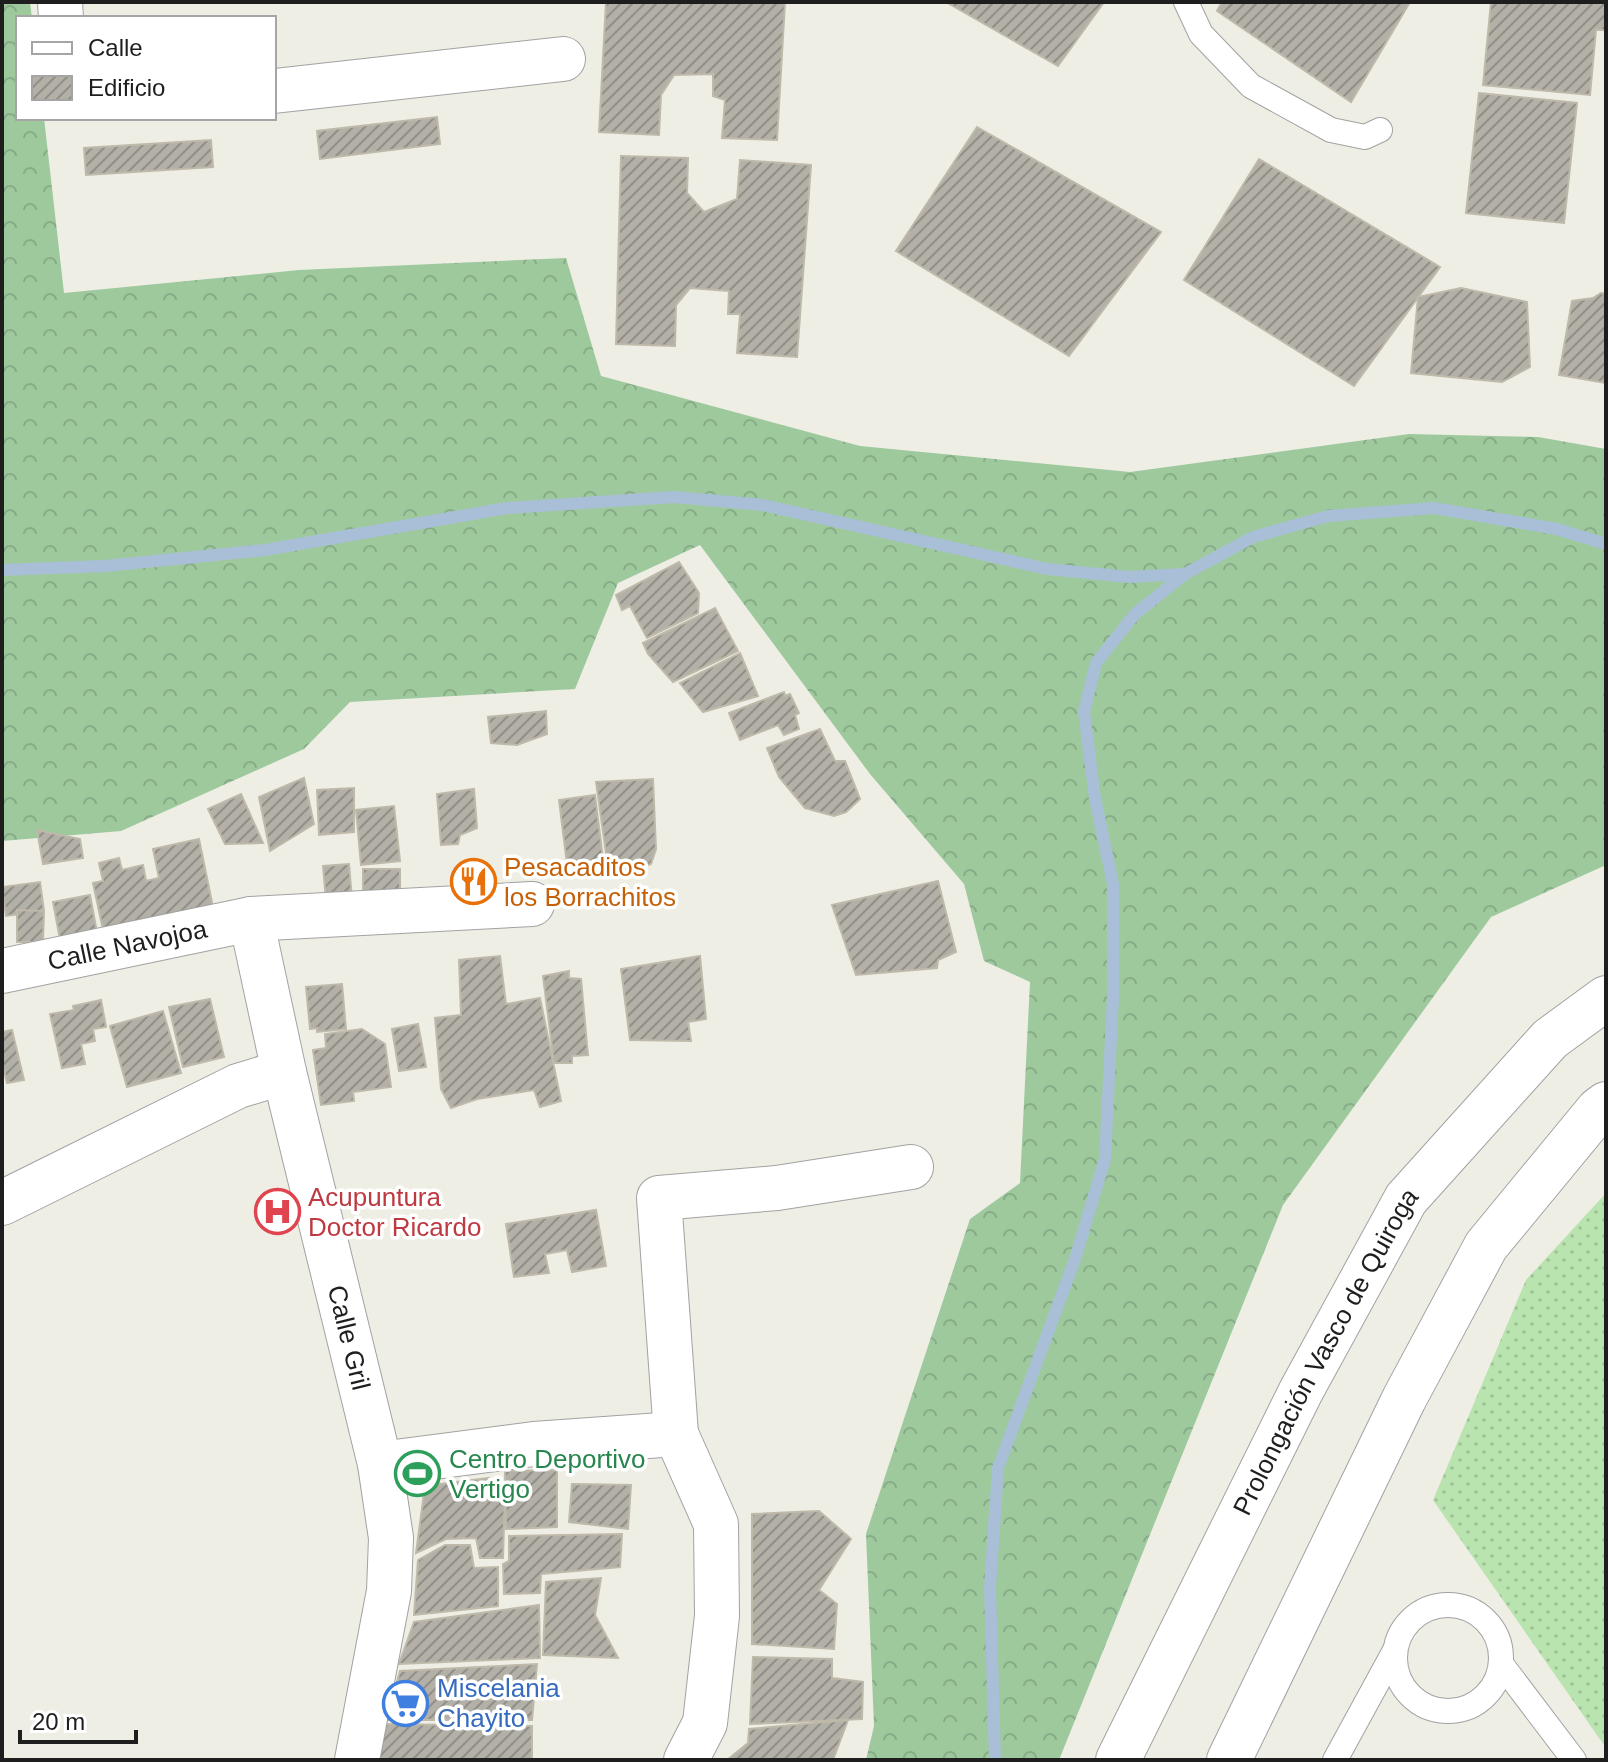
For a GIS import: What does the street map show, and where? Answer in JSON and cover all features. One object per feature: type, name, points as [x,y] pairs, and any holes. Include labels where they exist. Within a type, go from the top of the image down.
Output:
[{"type":"street","points":[[276,91],[563,59]]},
{"type":"street","name":"Calle Navojoa","points":[[2,971],[251,919],[532,904]]},
{"type":"street","name":"Calle Gril","points":[[251,919],[284,1072],[380,1464],[391,1538],[389,1591],[357,1760]]},
{"type":"street","name":"Prolongación Vasco de Quiroga","points":[[1118,1760],[1301,1391],[1406,1199],[1550,1039],[1606,998]]},
{"type":"street","points":[[2,1203],[238,1086],[284,1072]]},
{"type":"street","points":[[1229,1760],[1404,1399],[1486,1246],[1606,1104]]},
{"type":"street","points":[[686,1760],[705,1723],[717,1616],[716,1524],[676,1434],[659,1198],[777,1188],[911,1167]]},
{"type":"street","points":[[380,1464],[534,1444],[676,1434]]},
{"type":"lane","points":[[1186,2],[1201,34],[1251,86],[1331,130],[1365,137],[1380,130]]},
{"type":"lane","points":[[1335,1760],[1394,1652],[1401,1632],[1415,1616],[1434,1606],[1455,1604],[1475,1611],[1491,1625],[1501,1644],[1502,1665],[1495,1685],[1481,1701],[1463,1710],[1441,1712],[1421,1705],[1405,1692],[1396,1673],[1394,1652]]},
{"type":"lane","points":[[1502,1665],[1574,1760]]},
{"type":"green space","points":[[2,2],[30,2],[32,16],[16,16],[16,120],[44,120],[64,293],[299,270],[566,258],[601,376],[860,446],[1130,472],[1409,434],[1538,437],[1606,449],[1606,865],[1491,917],[1283,1205],[1059,1760],[866,1760],[874,1726],[866,1534],[970,1219],[1020,1183],[1030,982],[984,961],[964,884],[870,774],[700,545],[618,583],[575,689],[350,702],[304,749],[121,831],[2,841]]},
{"type":"green space","points":[[1606,1193],[1606,1748],[1433,1500],[1526,1280]]},
{"type":"building","points":[[606,2],[785,2],[777,140],[722,138],[725,100],[713,96],[713,74],[674,75],[661,95],[659,135],[599,132]]},
{"type":"building","points":[[946,2],[1104,2],[1058,66]]},
{"type":"building","points":[[1222,2],[1410,2],[1351,102],[1217,11]]},
{"type":"building","points":[[1491,2],[1606,2],[1606,30],[1596,30],[1590,95],[1483,85]]},
{"type":"building","points":[[1479,93],[1577,103],[1564,223],[1466,213]]},
{"type":"building","points":[[437,117],[440,144],[320,159],[317,131]]},
{"type":"building","points":[[977,127],[1161,232],[1069,356],[896,251]]},
{"type":"building","points":[[211,140],[213,167],[86,175],[84,148]]},
{"type":"building","points":[[621,156],[688,158],[687,193],[704,212],[737,199],[740,160],[811,165],[797,357],[737,353],[740,314],[728,314],[729,291],[690,288],[676,305],[675,346],[616,344]]},
{"type":"building","points":[[1259,159],[1440,267],[1354,386],[1184,280]]},
{"type":"building","points":[[1461,288],[1527,302],[1530,367],[1502,382],[1411,373],[1418,297]]},
{"type":"building","points":[[1601,293],[1606,294],[1606,383],[1559,375],[1572,301],[1593,298]]},
{"type":"building","points":[[679,562],[699,593],[698,613],[647,638],[630,606],[622,610],[616,595]]},
{"type":"building","points":[[715,608],[738,651],[673,682],[648,654],[643,643]]},
{"type":"building","points":[[740,653],[758,696],[703,712],[680,683]]},
{"type":"building","points":[[784,692],[785,696],[790,694],[799,713],[795,715],[799,729],[784,735],[778,725],[740,740],[729,713]]},
{"type":"building","points":[[546,711],[547,734],[517,745],[491,743],[488,717]]},
{"type":"building","points":[[820,729],[835,761],[845,761],[860,799],[846,812],[834,816],[805,808],[779,777],[767,748]]},
{"type":"building","points":[[304,778],[314,824],[270,851],[259,797]]},
{"type":"building","points":[[653,779],[656,849],[651,864],[629,872],[607,860],[596,782]]},
{"type":"building","points":[[354,788],[354,832],[319,835],[317,790]]},
{"type":"building","points":[[474,789],[477,828],[460,835],[458,844],[441,845],[437,794]]},
{"type":"building","points":[[241,794],[263,843],[225,844],[208,809]]},
{"type":"building","points":[[595,795],[603,859],[567,864],[559,800]]},
{"type":"building","points":[[394,806],[400,861],[361,865],[356,810]]},
{"type":"building","points":[[37,830],[80,839],[83,858],[43,864]]},
{"type":"building","points":[[199,839],[215,917],[105,939],[93,883],[103,881],[99,863],[119,858],[122,870],[143,865],[146,881],[159,878],[153,849]]},
{"type":"building","points":[[349,864],[352,899],[326,900],[323,866]]},
{"type":"building","points":[[363,869],[400,869],[400,891],[363,891]]},
{"type":"building","points":[[938,881],[956,952],[938,960],[937,968],[856,975],[832,905]]},
{"type":"building","points":[[40,882],[44,911],[6,916],[2,887]]},
{"type":"building","points":[[90,895],[98,938],[61,945],[53,902]]},
{"type":"building","points":[[17,910],[44,911],[43,942],[17,942]]},
{"type":"building","points":[[500,956],[506,1004],[540,998],[561,1101],[540,1107],[534,1090],[477,1099],[451,1108],[441,1089],[435,1018],[461,1015],[459,960]]},
{"type":"building","points":[[700,956],[706,1019],[688,1022],[691,1041],[630,1040],[621,969]]},
{"type":"building","points":[[569,971],[569,978],[581,979],[588,1055],[572,1056],[572,1063],[554,1063],[543,976]]},
{"type":"building","points":[[342,984],[346,1029],[317,1032],[317,1028],[310,1029],[306,987]]},
{"type":"building","points":[[210,999],[224,1057],[183,1067],[169,1007]]},
{"type":"building","points":[[101,1000],[106,1027],[93,1029],[95,1041],[81,1044],[85,1064],[62,1068],[50,1014],[74,1010],[73,1006]]},
{"type":"building","points":[[163,1011],[181,1073],[127,1087],[110,1026]]},
{"type":"building","points":[[418,1024],[426,1067],[399,1071],[392,1029]]},
{"type":"building","points":[[362,1029],[385,1044],[391,1087],[353,1092],[354,1101],[321,1105],[313,1050],[326,1048],[325,1034]]},
{"type":"building","points":[[12,1030],[24,1080],[7,1083],[2,1061],[2,1032]]},
{"type":"building","points":[[596,1210],[606,1266],[572,1272],[567,1250],[545,1254],[549,1273],[514,1277],[506,1224]]},
{"type":"building","points":[[557,1470],[557,1527],[506,1529],[505,1471]]},
{"type":"building","points":[[489,1478],[484,1488],[505,1490],[503,1558],[480,1558],[476,1538],[446,1539],[416,1553],[425,1486]]},
{"type":"building","points":[[572,1484],[631,1485],[628,1529],[569,1522]]},
{"type":"building","points":[[819,1511],[851,1539],[819,1590],[837,1604],[834,1649],[752,1644],[752,1514]]},
{"type":"building","points":[[622,1534],[620,1567],[541,1574],[540,1593],[504,1594],[503,1564],[509,1561],[509,1536]]},
{"type":"building","points":[[445,1545],[470,1545],[474,1568],[498,1567],[498,1606],[414,1615],[418,1560]]},
{"type":"building","points":[[601,1578],[595,1615],[618,1658],[543,1655],[546,1582]]},
{"type":"building","points":[[539,1605],[540,1658],[399,1664],[414,1622]]},
{"type":"building","points":[[753,1657],[832,1659],[832,1678],[863,1682],[862,1719],[750,1724]]},
{"type":"building","points":[[537,1664],[532,1720],[386,1720],[400,1671]]},
{"type":"building","points":[[848,1720],[833,1760],[727,1760],[748,1743],[749,1729]]},
{"type":"building","points":[[384,1724],[532,1726],[532,1760],[374,1760]]},
{"type":"waterway","points":[[2,570],[105,566],[265,550],[507,508],[674,497],[763,505],[1047,569],[1129,577],[1185,574]]},
{"type":"waterway","points":[[995,1760],[990,1588],[998,1468],[1075,1259],[1105,1159],[1113,997],[1113,884],[1095,798],[1084,712],[1096,663],[1135,614],[1185,574],[1253,537],[1328,516],[1434,508],[1557,529],[1606,544]]},
{"type":"place","name":"Pesacaditos los Borrachitos","points":[[473,882]]},
{"type":"place","name":"Acupuntura Doctor Ricardo","points":[[277,1212]]},
{"type":"place","name":"Centro Deportivo Vertigo","points":[[418,1474]]},
{"type":"place","name":"Miscelania Chayito","points":[[406,1703]]}]
